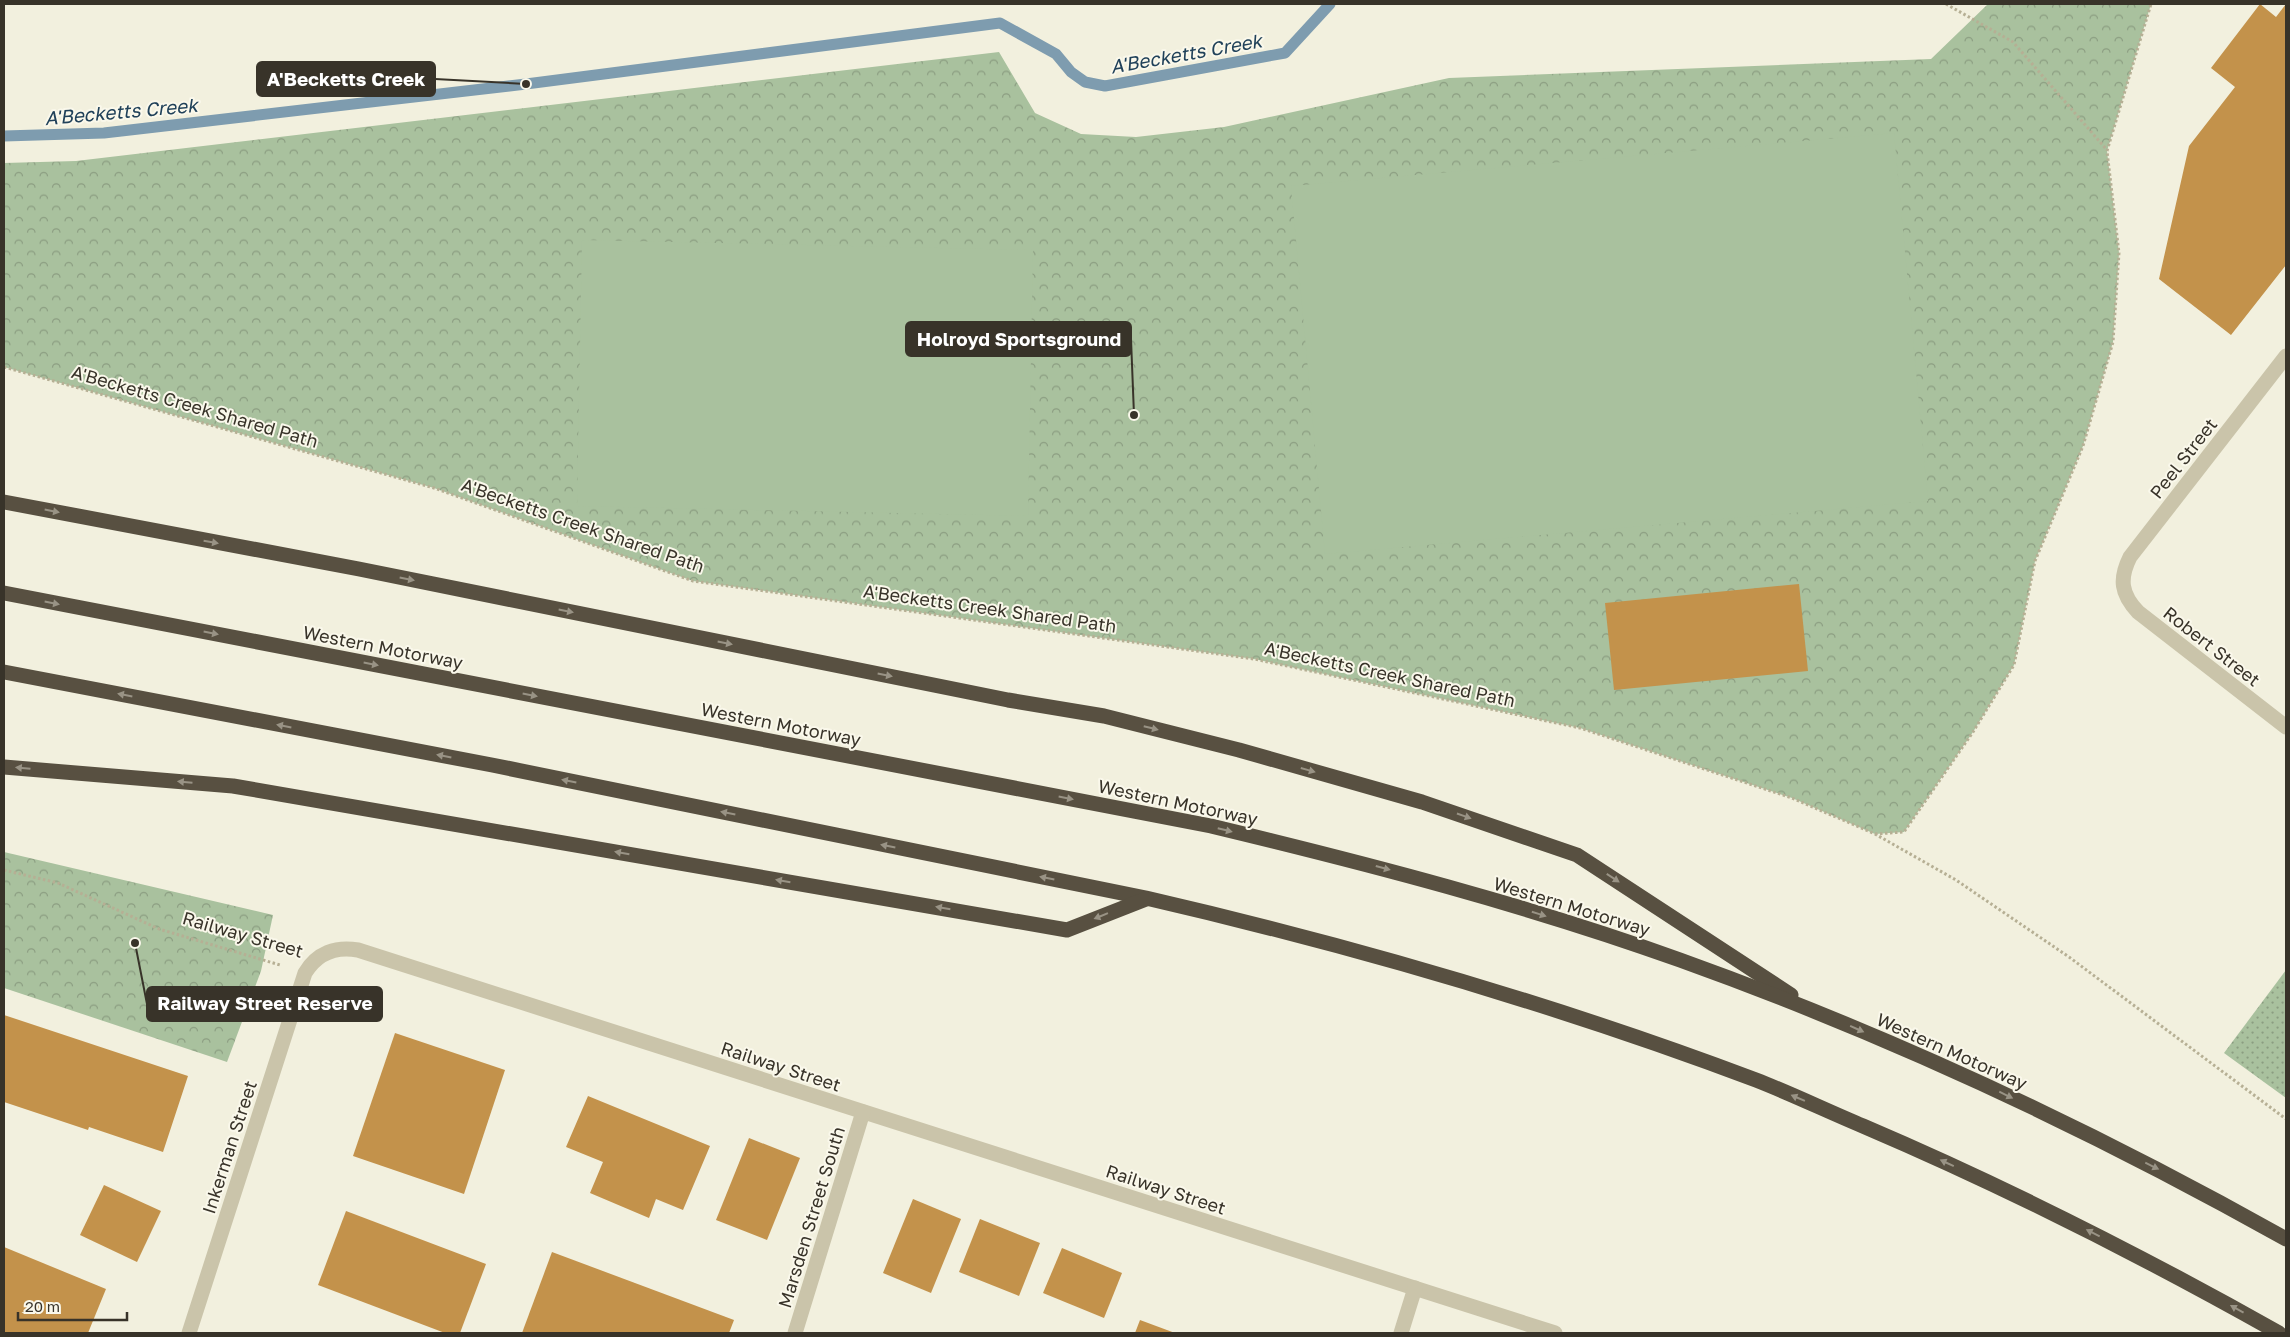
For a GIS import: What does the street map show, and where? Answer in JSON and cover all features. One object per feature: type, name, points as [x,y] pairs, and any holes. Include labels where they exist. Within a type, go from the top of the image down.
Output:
[{"type":"highway","points":[[4,502],[359,569],[1008,700],[1104,716],[1239,750],[1404,797],[1578,854],[1813,1010]]},
{"type":"highway","name":"Western Motorway","points":[[4,593],[1211,826],[1383,868],[1552,918],[1678,959],[1813,1010],[1995,1090],[2192,1186],[2286,1239]]},
{"type":"highway","points":[[4,672],[502,767],[1146,898],[1262,925],[1405,963],[1608,1026],[1759,1081],[1923,1152],[2051,1212],[2180,1278],[2279,1333]]},
{"type":"highway","points":[[4,767],[233,786],[1068,930],[1146,898]]},
{"type":"street","name":"Peel Street","points":[[2122,589],[2122,579],[2130,557],[2286,356]]},
{"type":"street","name":"Robert Street","points":[[2122,589],[2129,602],[2138,612],[2286,727]]},
{"type":"street","name":"Railway Street","points":[[305,973],[310,964],[330,951],[343,948],[358,950],[1555,1333]]},
{"type":"street","name":"Inkerman Street","points":[[189,1333],[305,973]]},
{"type":"street","name":"Marsden Street South","points":[[795,1333],[863,1112]]},
{"type":"street","points":[[1401,1333],[1415,1288]]},
{"type":"path","points":[[1946,4],[2013,42],[2107,151]]},
{"type":"path","name":"A'Becketts Creek Shared Path","points":[[4,367],[434,488],[693,581],[1254,659],[1580,728],[1792,798],[1875,834],[1904,832],[1973,732],[2014,665],[2035,561],[2083,446],[2113,342],[2119,253],[2107,151],[2151,4]]},
{"type":"path","points":[[1875,834],[1956,880],[2069,957],[2286,1119]]},
{"type":"path","name":"Railway Street","points":[[4,870],[58,883],[159,929],[305,973]]},
{"type":"green space","points":[[1988,4],[2151,4],[2107,151],[2119,253],[2113,342],[2083,446],[2035,561],[2014,665],[1973,732],[1904,832],[1875,834],[1792,798],[1580,728],[1254,659],[693,581],[434,488],[4,367],[4,163],[76,161],[999,52],[1035,113],[1081,134],[1136,137],[1224,127],[1449,78],[1931,59]]},
{"type":"green space","points":[[1894,133],[1928,501],[1325,554],[1291,186]]},
{"type":"green space","points":[[582,240],[1033,250],[1028,516],[577,506]]},
{"type":"green space","points":[[4,852],[273,915],[261,971],[227,1062],[4,988]]},
{"type":"green space","points":[[2286,970],[2286,1098],[2224,1053]]},
{"type":"building","points":[[2260,4],[2276,17],[2286,4],[2286,265],[2231,335],[2159,279],[2189,146],[2235,87],[2211,68]]},
{"type":"building","points":[[1799,584],[1808,671],[1614,690],[1605,603]]},
{"type":"building","points":[[4,1015],[188,1076],[163,1152],[89,1127],[88,1130],[4,1102]]},
{"type":"building","points":[[395,1033],[505,1070],[464,1194],[353,1156]]},
{"type":"building","points":[[588,1096],[710,1146],[683,1210],[656,1199],[649,1218],[590,1193],[603,1162],[566,1147]]},
{"type":"building","points":[[749,1138],[800,1158],[767,1240],[716,1220]]},
{"type":"building","points":[[104,1185],[161,1211],[137,1262],[80,1235]]},
{"type":"building","points":[[913,1199],[961,1219],[931,1293],[883,1273]]},
{"type":"building","points":[[346,1211],[486,1264],[460,1333],[445,1333],[318,1285]]},
{"type":"building","points":[[980,1219],[1040,1243],[1019,1296],[959,1272]]},
{"type":"building","points":[[4,1247],[106,1289],[88,1333],[4,1333]]},
{"type":"building","points":[[1062,1248],[1122,1273],[1104,1318],[1043,1293]]},
{"type":"building","points":[[552,1252],[734,1320],[729,1333],[522,1333]]},
{"type":"building","points":[[1140,1320],[1175,1333],[1135,1333]]},
{"type":"waterway","name":"A'Becketts Creek","points":[[4,136],[104,133],[526,84],[1000,23],[1056,54],[1071,72],[1085,82],[1105,86],[1285,53],[1330,4]]},
{"type":"place","name":"A'Becketts Creek","points":[[526,84]]},
{"type":"place","name":"Holroyd Sportsground","points":[[1134,415]]},
{"type":"place","name":"Railway Street Reserve","points":[[135,943]]}]
